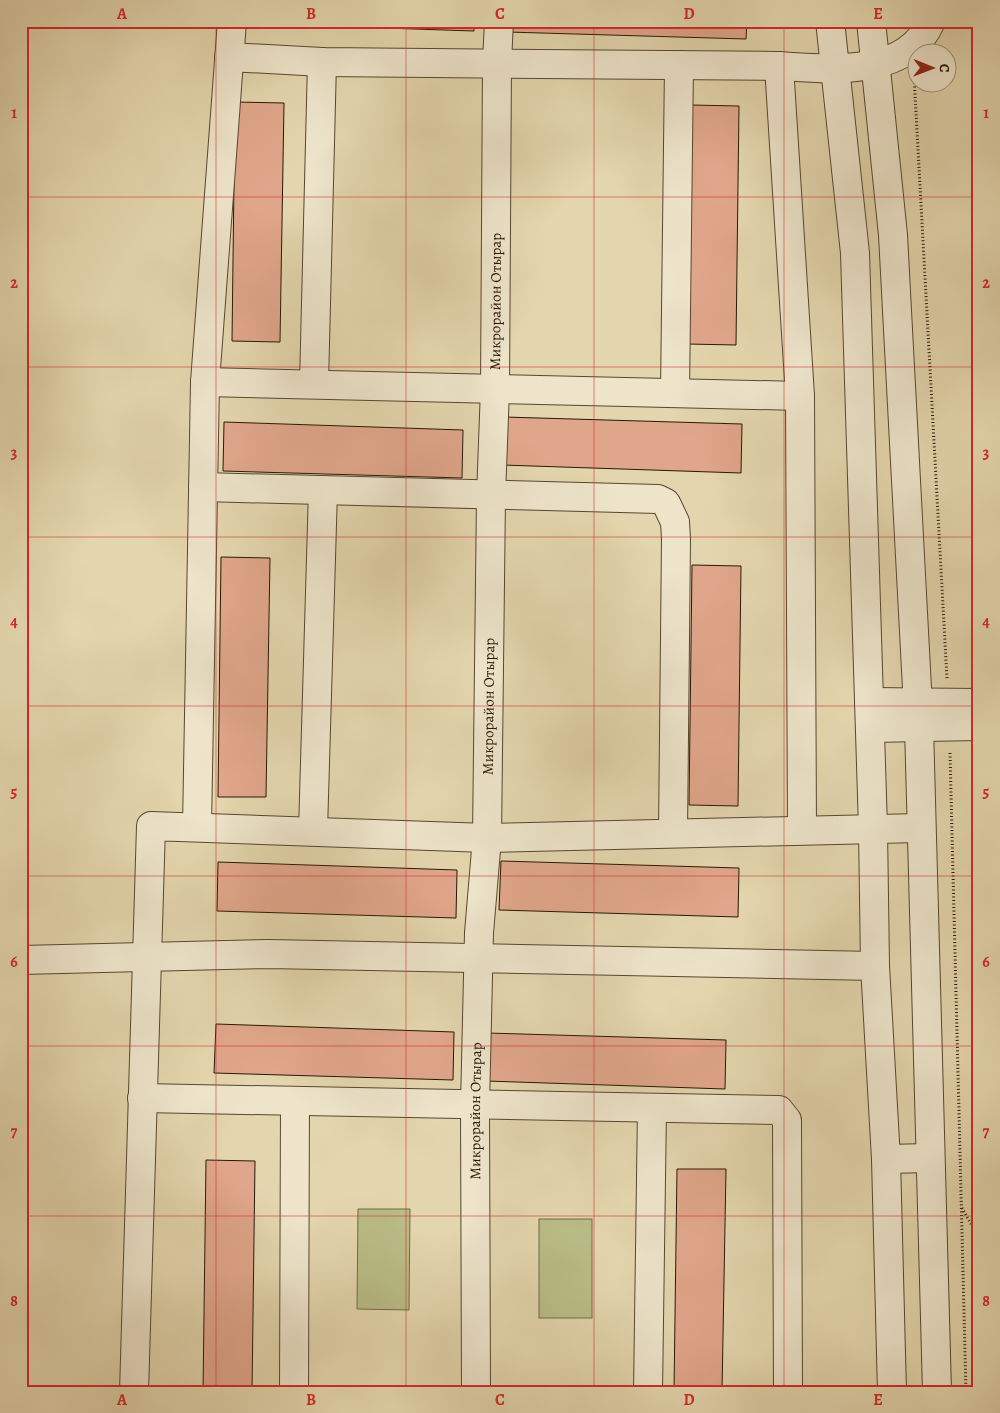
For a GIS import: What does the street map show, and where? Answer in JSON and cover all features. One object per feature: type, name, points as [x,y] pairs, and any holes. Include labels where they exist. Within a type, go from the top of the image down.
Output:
[{"type":"street","points":[[196,827],[205,382],[232,21]]},
{"type":"street","name":"Микрорайон Отырар","points":[[476,1392],[475,1106],[478,958],[487,838],[499,21]]},
{"type":"street","points":[[830,21],[856,253],[874,828],[876,966],[886,1159],[892,1392]]},
{"type":"street","points":[[871,21],[893,235],[917,714],[937,1392]]},
{"type":"street","points":[[229,57],[322,62],[680,64],[779,66],[835,70],[877,65],[912,47],[931,21]]},
{"type":"street","points":[[314,384],[322,62]]},
{"type":"street","points":[[674,393],[680,64]]},
{"type":"street","points":[[779,66],[800,396],[802,830]]},
{"type":"street","points":[[205,382],[800,396]]},
{"type":"street","points":[[203,487],[658,499],[666,503],[672,511],[676,539],[673,833]]},
{"type":"street","points":[[313,831],[323,490]]},
{"type":"street","points":[[870,715],[917,714],[979,703]]},
{"type":"street","points":[[917,714],[979,726]]},
{"type":"street","points":[[134,1392],[151,826],[487,838],[920,828]]},
{"type":"street","points":[[21,960],[268,954],[876,966]]},
{"type":"street","points":[[142,1098],[475,1106],[779,1110],[787,1120],[788,1392]]},
{"type":"street","points":[[294,1392],[295,1102]]},
{"type":"street","points":[[648,1392],[652,1108]]},
{"type":"street","points":[[886,1159],[930,1158]]},
{"type":"path","points":[[962,1207],[979,1238]]},
{"type":"green space","points":[[358,1209],[410,1209],[409,1310],[357,1309]]},
{"type":"green space","points":[[539,1219],[592,1219],[592,1318],[539,1318]]},
{"type":"building","points":[[235,21],[474,21],[474,31],[235,23]]},
{"type":"building","points":[[508,21],[747,21],[746,39],[507,32]]},
{"type":"building","points":[[235,102],[284,103],[280,342],[232,341]]},
{"type":"building","points":[[691,105],[739,106],[736,345],[687,344]]},
{"type":"building","points":[[504,417],[742,424],[741,473],[502,465]]},
{"type":"building","points":[[224,422],[463,430],[462,478],[223,471]]},
{"type":"building","points":[[221,557],[270,558],[266,797],[218,797]]},
{"type":"building","points":[[692,565],[741,566],[738,806],[689,805]]},
{"type":"building","points":[[501,861],[739,868],[738,917],[499,910]]},
{"type":"building","points":[[218,862],[457,870],[456,918],[217,911]]},
{"type":"building","points":[[216,1024],[454,1032],[453,1080],[214,1073]]},
{"type":"building","points":[[487,1033],[726,1040],[725,1089],[486,1081]]},
{"type":"building","points":[[206,1160],[255,1161],[252,1392],[203,1392]]},
{"type":"building","points":[[677,1169],[726,1169],[722,1392],[674,1392]]}]
